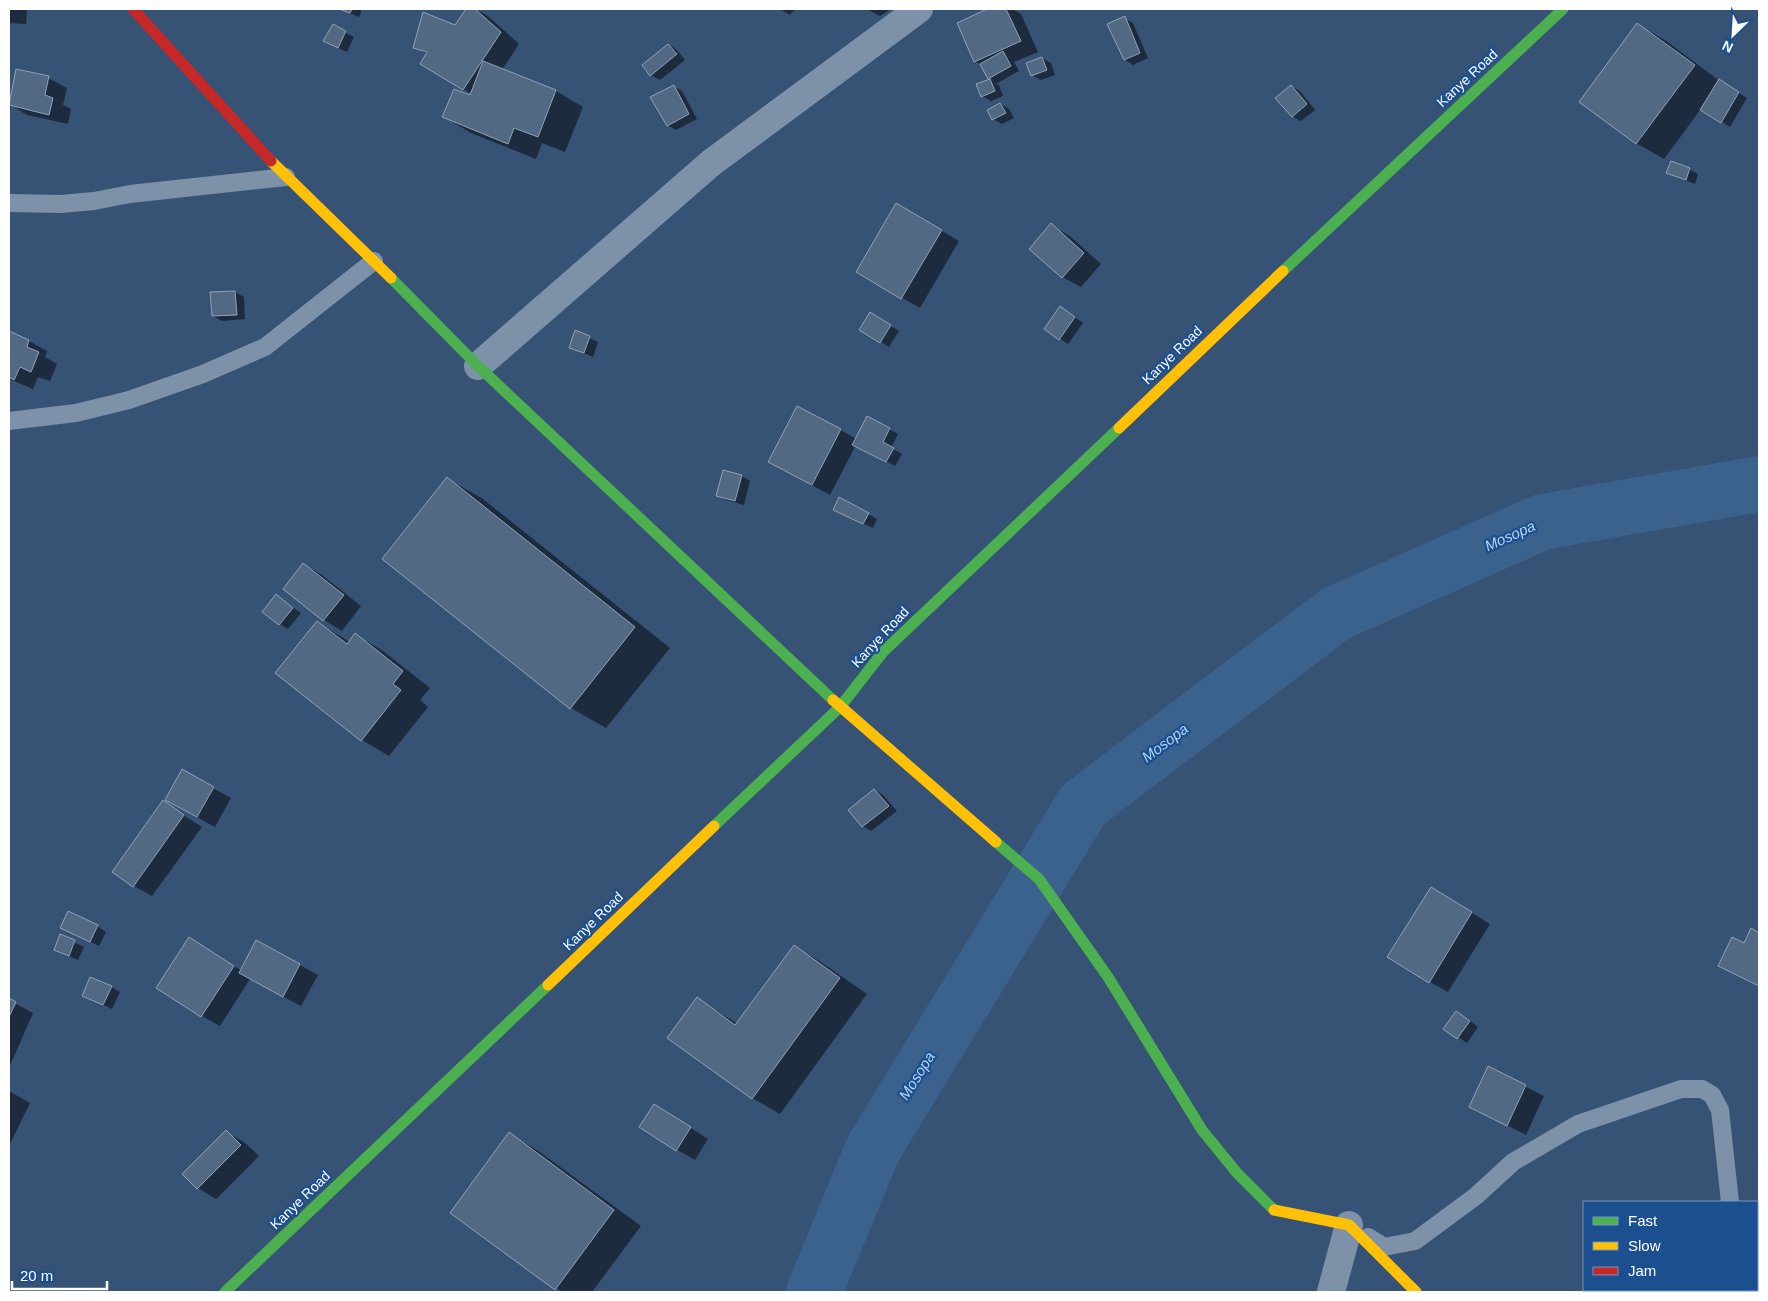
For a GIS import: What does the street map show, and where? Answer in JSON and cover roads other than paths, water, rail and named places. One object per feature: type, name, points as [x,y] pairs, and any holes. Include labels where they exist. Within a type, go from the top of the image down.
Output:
[{"type":"main road","points":[[133,9],[286,177],[374,261],[478,366],[840,707],[1039,879],[1108,977],[1202,1130],[1237,1173],[1274,1210],[1349,1225],[1416,1292]]},
{"type":"main road","name":"Kanye Road","points":[[226,1292],[840,707],[890,646],[1263,290],[1563,9]]},
{"type":"street","points":[[478,366],[710,163],[919,9]]},
{"type":"street","points":[[1331,1292],[1349,1225]]},
{"type":"lane","points":[[9,203],[61,204],[94,201],[139,193],[286,177]]},
{"type":"lane","points":[[9,421],[76,413],[129,400],[203,374],[265,347],[374,261]]},
{"type":"lane","points":[[1349,1225],[1384,1247],[1415,1241],[1476,1196],[1513,1162],[1578,1124],[1681,1089],[1702,1089],[1712,1095],[1720,1110],[1730,1201]]},
{"type":"waterway","name":"Mosopa","points":[[814,1292],[873,1149],[1083,805],[1335,614],[1542,522],[1759,484]]}]
